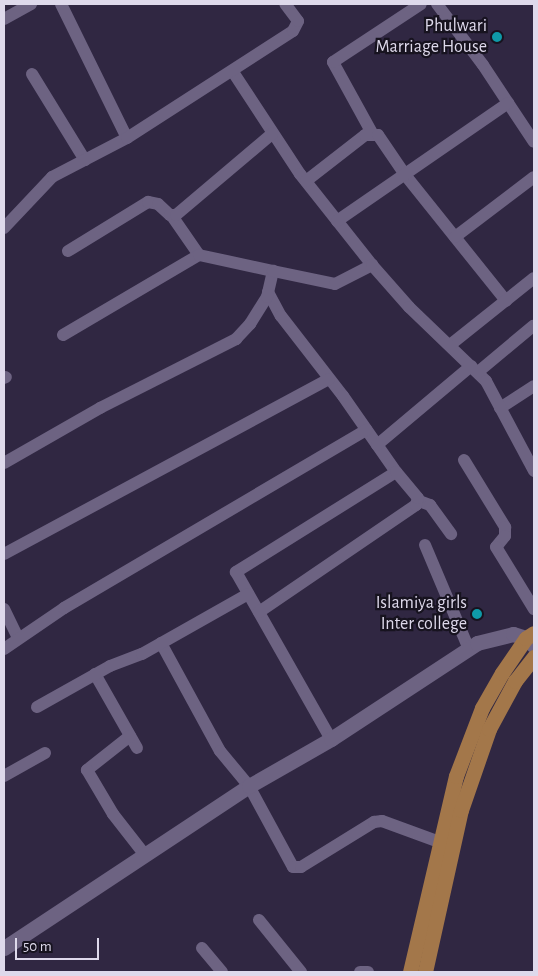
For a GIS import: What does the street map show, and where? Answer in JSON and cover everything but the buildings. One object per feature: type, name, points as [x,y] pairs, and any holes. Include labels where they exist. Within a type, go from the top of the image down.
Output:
[{"type":"main road","points":[[410,972],[442,843],[456,776],[469,738],[502,673],[532,639]]},
{"type":"main road","points":[[425,972],[460,810],[489,729],[515,681],[534,656]]},
{"type":"street","points":[[4,20],[31,4]]},
{"type":"street","points":[[61,4],[127,138]]},
{"type":"street","points":[[4,228],[52,177],[127,138],[233,72],[296,27],[298,21],[285,4]]},
{"type":"street","points":[[372,133],[333,62],[421,4]]},
{"type":"street","points":[[437,4],[508,103],[530,127],[534,142]]},
{"type":"street","points":[[233,72],[272,134],[372,265],[409,307],[475,369],[500,408],[534,471]]},
{"type":"street","points":[[32,74],[85,160]]},
{"type":"street","points":[[337,221],[406,176],[508,103]]},
{"type":"street","points":[[306,181],[372,133],[378,134],[406,176],[506,301]]},
{"type":"street","points":[[172,216],[272,134]]},
{"type":"street","points":[[455,237],[534,177]]},
{"type":"street","points":[[68,251],[148,202],[158,204],[172,216],[199,256]]},
{"type":"street","points":[[63,336],[199,256],[334,284],[372,265]]},
{"type":"street","points":[[4,463],[100,408],[236,339],[250,324],[268,292],[273,271]]},
{"type":"street","points":[[450,345],[534,278]]},
{"type":"street","points":[[268,292],[281,316],[396,472],[419,502],[430,505],[451,534]]},
{"type":"street","points":[[377,445],[534,326]]},
{"type":"street","points":[[4,554],[329,379]]},
{"type":"street","points":[[500,408],[534,386]]},
{"type":"street","points":[[4,649],[18,638],[366,430]]},
{"type":"street","points":[[464,460],[505,527],[505,536],[496,548],[534,609]]},
{"type":"street","points":[[331,739],[238,576],[240,569],[396,472]]},
{"type":"street","points":[[259,612],[339,560],[419,502]]},
{"type":"street","points":[[425,545],[468,648]]},
{"type":"street","points":[[37,706],[95,674],[161,643],[248,594]]},
{"type":"street","points":[[4,609],[18,638]]},
{"type":"street","points":[[4,948],[249,786],[331,739],[468,648],[477,643],[513,634],[532,639]]},
{"type":"street","points":[[161,643],[220,752],[249,786],[293,867],[300,867],[374,822],[382,821],[442,843]]},
{"type":"street","points":[[95,674],[137,748]]},
{"type":"street","points":[[130,736],[87,770],[113,814],[145,855]]},
{"type":"street","points":[[4,776],[44,753]]},
{"type":"street","points":[[259,920],[301,972]]},
{"type":"street","points":[[202,948],[222,972]]},
{"type":"street","points":[[360,972],[368,972]]},
{"type":"place","name":"Phulwari Marriage House","points":[[497,37]]},
{"type":"place","name":"Islamiya girls Inter college","points":[[477,614]]}]
